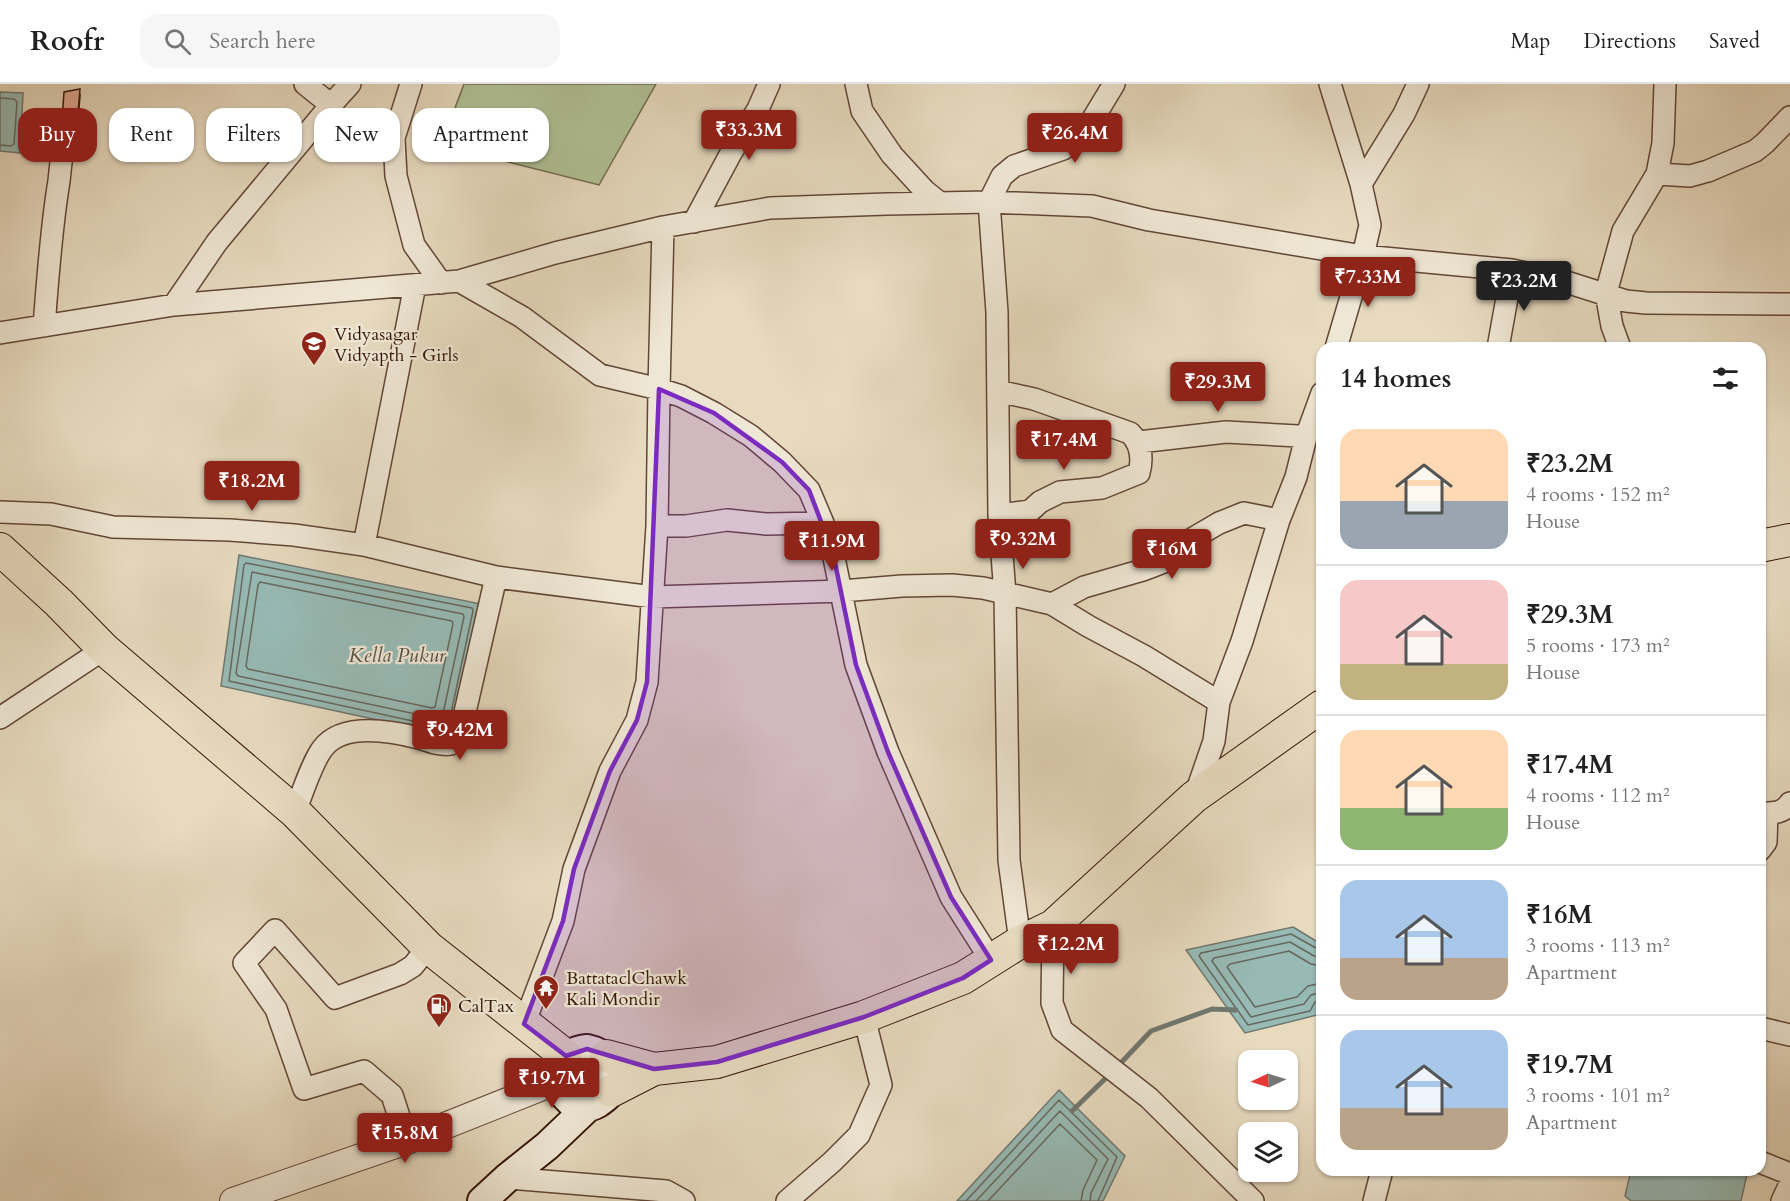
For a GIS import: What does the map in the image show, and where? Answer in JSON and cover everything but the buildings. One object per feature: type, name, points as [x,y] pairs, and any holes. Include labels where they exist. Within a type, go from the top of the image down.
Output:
[{"type":"main road","points":[[1766,545],[1790,540]]},
{"type":"main road","points":[[0,549],[59,603],[104,649],[295,812],[428,947],[524,1024],[562,1077],[574,1104],[582,1107],[654,1069]]},
{"type":"main road","points":[[547,1146],[562,1077],[576,1050],[598,1051],[606,1056],[654,1069],[717,1062],[864,1017],[963,978],[1020,942],[1053,926],[1194,797],[1316,710]]},
{"type":"main road","points":[[482,1201],[600,1099],[613,1079],[611,1066],[606,1056]]},
{"type":"street","points":[[305,84],[331,105]]},
{"type":"street","points":[[174,305],[217,242],[350,84]]},
{"type":"street","points":[[411,84],[394,138],[396,177],[414,245],[450,282],[522,316],[600,375],[681,396],[714,413],[750,436],[782,462],[809,490],[823,523],[842,591],[856,664],[888,752],[951,897],[991,960]]},
{"type":"street","points":[[694,222],[731,153],[758,109],[769,84]]},
{"type":"street","points":[[856,84],[862,111],[892,154],[939,203]]},
{"type":"street","points":[[1020,942],[1009,860],[1005,594],[999,515],[997,312],[988,202],[1002,176],[1014,166],[1063,149],[1078,139],[1114,84]]},
{"type":"street","points":[[1330,84],[1361,184],[1370,225],[1338,342]]},
{"type":"street","points":[[1361,184],[1404,114],[1418,84]]},
{"type":"street","points":[[1618,342],[1612,326],[1606,293],[1623,231],[1657,174],[1663,143],[1665,84]]},
{"type":"street","points":[[1657,174],[1690,176],[1755,151],[1766,143],[1790,117]]},
{"type":"street","points":[[44,326],[53,217],[61,162]]},
{"type":"street","points":[[0,333],[174,305],[450,282],[555,253],[663,227],[770,208],[988,202],[1092,206],[1149,220],[1363,256],[1512,270],[1560,280],[1626,301],[1790,304]]},
{"type":"street","points":[[524,1024],[562,921],[573,869],[610,771],[637,720],[646,682],[654,597],[657,526],[663,227]]},
{"type":"street","points":[[1499,342],[1512,270]]},
{"type":"street","points":[[364,545],[415,285]]},
{"type":"street","points":[[998,392],[1034,399],[1130,433],[1139,442],[1141,465],[1139,473],[1102,488],[1060,492],[1040,502],[1030,511],[999,515]]},
{"type":"street","points":[[1194,797],[1214,741],[1219,702],[1242,641],[1316,410]]},
{"type":"street","points":[[1139,442],[1226,432],[1298,436]]},
{"type":"street","points":[[0,512],[51,514],[113,527],[273,533],[364,545],[496,577],[654,597],[842,591],[902,586],[952,585],[983,588],[1052,604],[1219,702]]},
{"type":"street","points":[[1052,604],[1084,587],[1169,560],[1190,540],[1219,523],[1244,513],[1279,520]]},
{"type":"street","points":[[657,526],[686,526],[727,520],[766,524],[823,523]]},
{"type":"street","points":[[295,812],[322,749],[333,738],[352,731],[403,734],[441,744],[450,744],[455,741],[460,734],[496,577]]},
{"type":"street","points":[[0,718],[104,649]]},
{"type":"street","points":[[1766,813],[1786,809],[1790,803]]},
{"type":"street","points":[[1053,926],[1052,1003],[1062,1030],[1149,1098],[1253,1201]]},
{"type":"street","points":[[407,1141],[392,1095],[364,1071],[304,1089],[276,1009],[243,963],[274,930],[335,998],[400,974],[413,966],[428,947]]},
{"type":"street","points":[[787,1201],[859,1135],[881,1085],[864,1017]]},
{"type":"street","points":[[1766,1029],[1790,1035]]},
{"type":"street","points":[[233,1201],[407,1141],[562,1077]]},
{"type":"street","points":[[1766,1164],[1790,1174]]},
{"type":"street","points":[[1374,1201],[1380,1176]]},
{"type":"street","points":[[507,1178],[666,1191],[684,1201]]},
{"type":"street","points":[[1782,1201],[1790,1184]]},
{"type":"highlighted area","points":[[659,389],[714,413],[782,462],[809,490],[833,553],[856,665],[888,752],[951,897],[991,960],[963,978],[864,1017],[717,1062],[654,1069],[587,1049],[566,1056],[524,1024],[563,921],[574,869],[610,771],[637,720],[647,682]]},
{"type":"green space","points":[[464,84],[656,84],[599,185],[508,162],[549,162],[549,108],[455,108]]},
{"type":"water","points":[[0,92],[23,93],[22,108],[18,108],[18,153],[0,151]]},
{"type":"water","name":"Kella Pukur","points":[[239,555],[481,604],[452,736],[221,686]]},
{"type":"water","points":[[1293,927],[1316,941],[1316,1015],[1245,1033],[1186,950]]},
{"type":"water","points":[[1059,1090],[1125,1156],[1103,1201],[957,1201]]},
{"type":"water","points":[[1630,1176],[1747,1176],[1741,1201],[1631,1201],[1625,1196]]},
{"type":"waterway","points":[[1117,1067],[1151,1031],[1212,1009],[1236,1010]]},
{"type":"waterway","points":[[1072,1111],[1111,1073]]},
{"type":"place","name":"Vidyasagar Vidyapth - Girls","points":[[314,367]]},
{"type":"place","name":"BattataclChawk Kali Mondir","points":[[546,1011]]},
{"type":"place","name":"CalTax","points":[[439,1029]]}]
